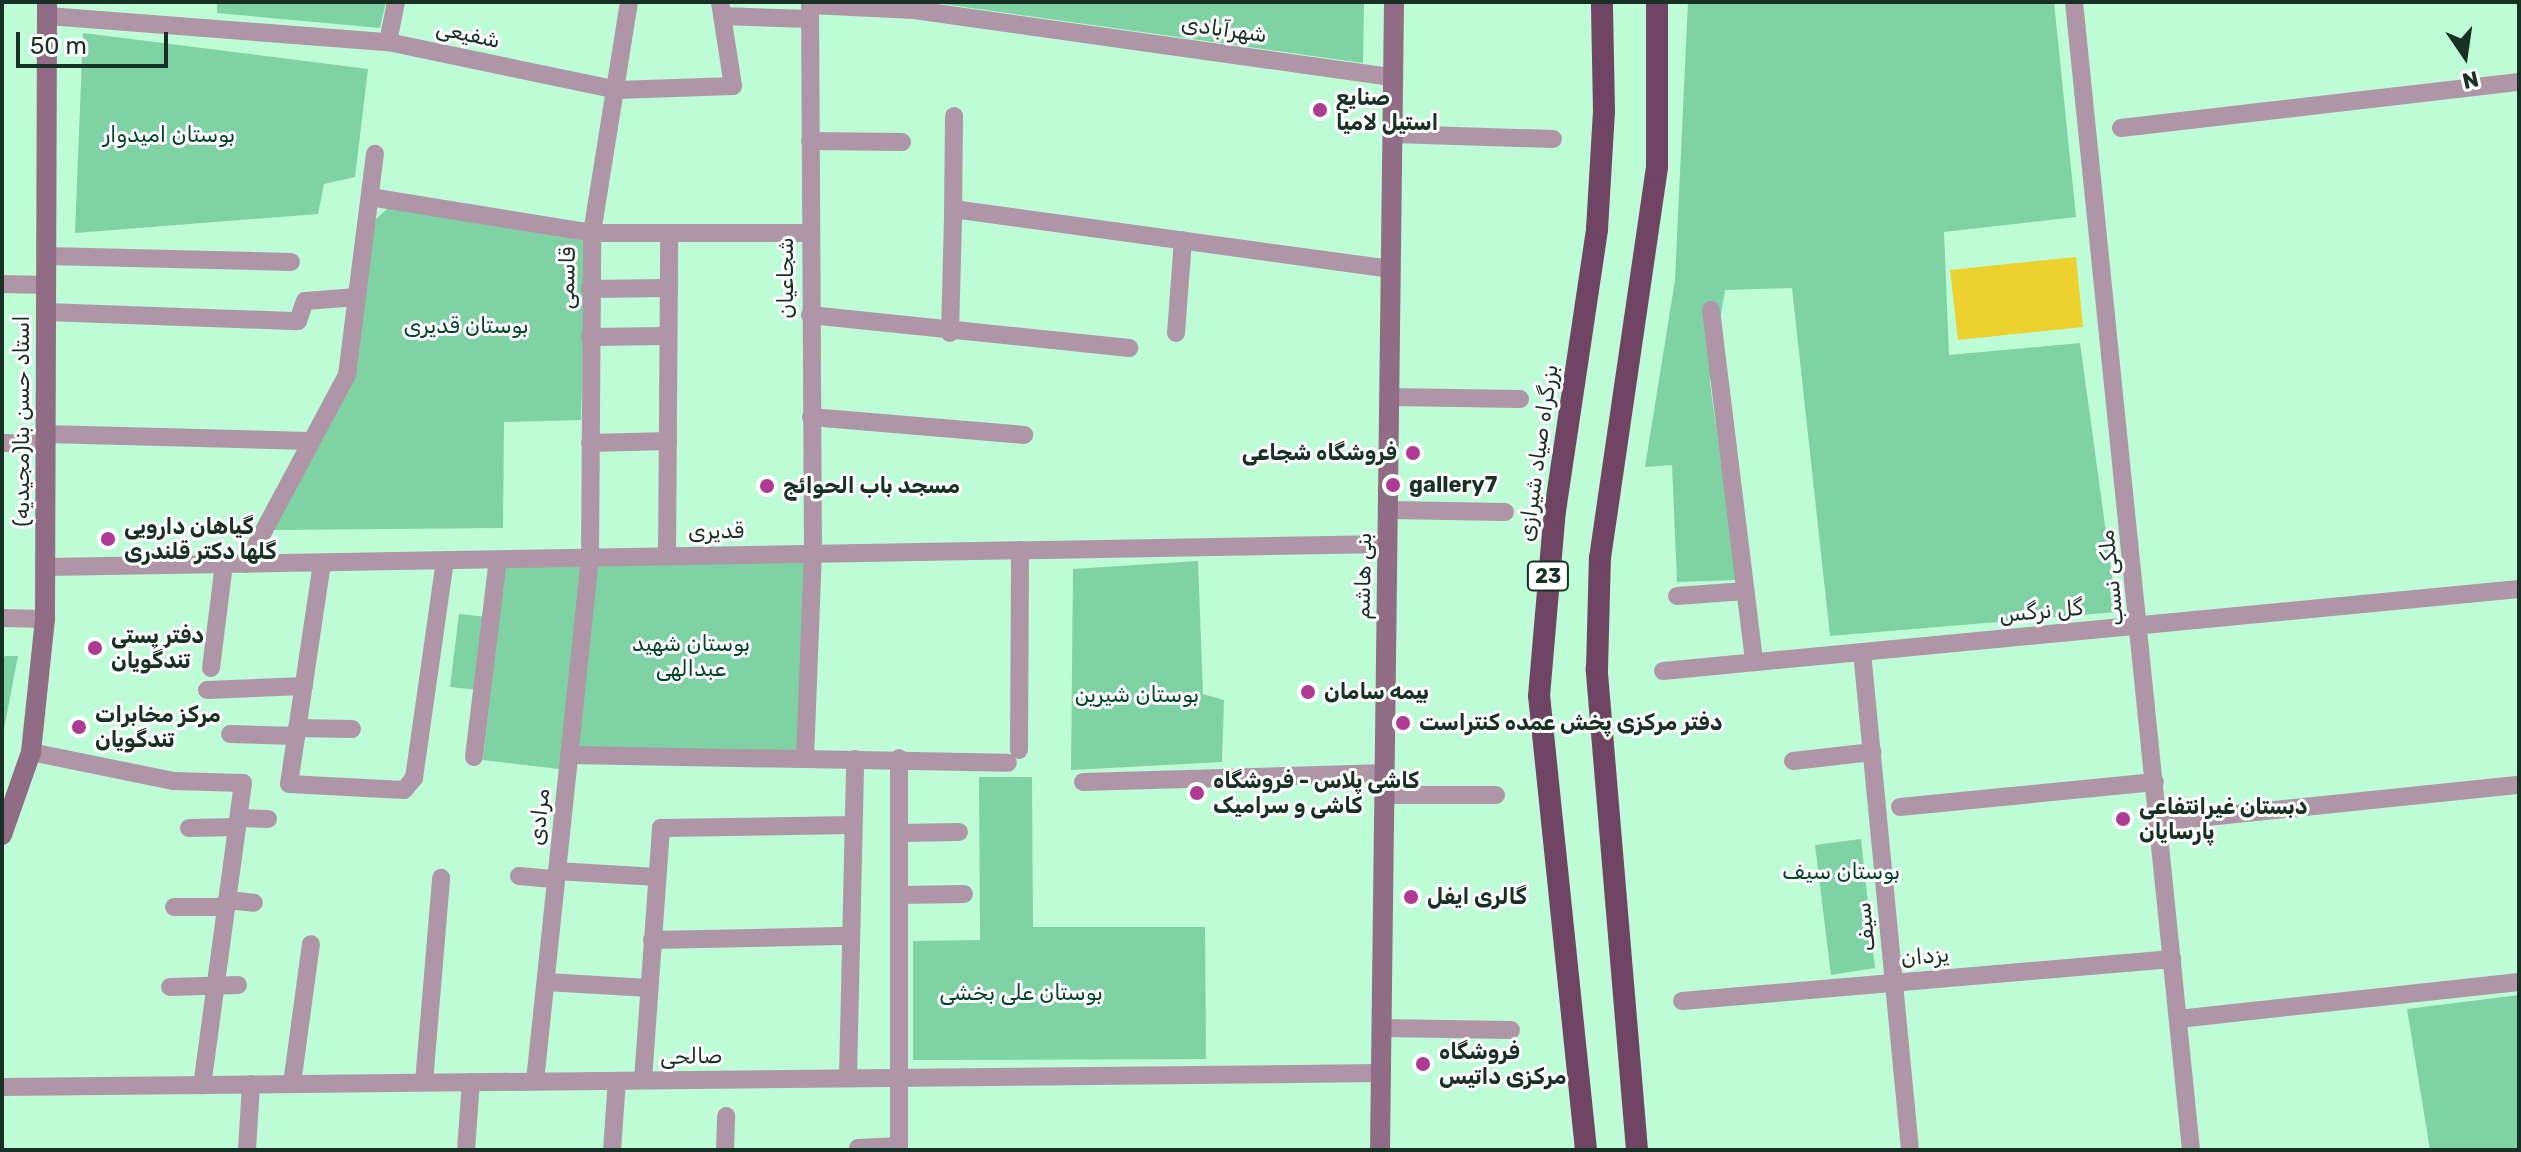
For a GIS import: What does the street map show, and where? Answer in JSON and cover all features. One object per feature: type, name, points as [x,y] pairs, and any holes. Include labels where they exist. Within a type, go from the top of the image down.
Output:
[{"type":"highway","name":"بزرگراه صیاد شیرازی","points":[[1586,1150],[1539,696],[1555,511],[1597,229],[1604,111],[1602,2]]},
{"type":"highway","name":"23","points":[[1637,1150],[1597,669],[1600,558],[1657,167],[1657,2]]},
{"type":"main road","name":"بنی هاشم","points":[[1380,1150],[1394,2]]},
{"type":"main road","name":"استاد حسن بنا(مجیدیه)","points":[[2,835],[7,810],[31,752],[45,619],[48,9]]},
{"type":"street","points":[[388,42],[396,2]]},
{"type":"street","name":"قاسمی","points":[[590,558],[592,233],[629,2]]},
{"type":"street","name":"ملکی نسب","points":[[2074,2],[2140,625],[2191,1150]]},
{"type":"street","name":"شفیعی","points":[[48,9],[388,42],[617,90],[733,86],[721,9]]},
{"type":"street","name":"شهرآبادی","points":[[721,9],[914,10],[1393,77]]},
{"type":"street","name":"شجاعیان","points":[[805,759],[813,554],[810,9]]},
{"type":"street","points":[[2121,128],[2519,82]]},
{"type":"street","points":[[950,333],[954,116]]},
{"type":"street","points":[[1393,134],[1553,139]]},
{"type":"street","points":[[810,141],[902,142]]},
{"type":"street","points":[[246,564],[309,441],[347,375],[375,154]]},
{"type":"street","points":[[370,197],[592,233],[810,233]]},
{"type":"street","points":[[953,215],[960,210],[1391,269]]},
{"type":"street","points":[[667,556],[669,233]]},
{"type":"street","points":[[1176,333],[1183,240]]},
{"type":"street","points":[[47,256],[291,262]]},
{"type":"street","points":[[2,284],[47,285]]},
{"type":"street","points":[[590,289],[669,288]]},
{"type":"street","points":[[47,312],[298,321],[305,301],[357,297]]},
{"type":"street","points":[[1711,310],[1754,662]]},
{"type":"street","points":[[810,315],[950,333],[1129,348]]},
{"type":"street","points":[[590,337],[668,336]]},
{"type":"street","points":[[1389,397],[1520,399]]},
{"type":"street","points":[[811,417],[1024,435]]},
{"type":"street","points":[[2,443],[46,439],[309,441]]},
{"type":"street","points":[[590,443],[668,441]]},
{"type":"street","points":[[1388,510],[1505,512]]},
{"type":"street","name":"قدیری","points":[[46,567],[1387,544]]},
{"type":"street","points":[[569,755],[805,759],[1014,756],[1020,550]]},
{"type":"street","name":"مرادی","points":[[535,1081],[590,558]]},
{"type":"street","points":[[322,563],[289,784],[404,790],[410,786],[445,560]]},
{"type":"street","points":[[474,757],[498,560]]},
{"type":"street","points":[[211,668],[224,564]]},
{"type":"street","name":"گل نرگس","points":[[1663,671],[2519,589]]},
{"type":"street","points":[[1677,596],[1745,591]]},
{"type":"street","points":[[2,618],[45,619]]},
{"type":"street","name":"سیف","points":[[1862,652],[1910,1150]]},
{"type":"street","points":[[207,690],[304,686]]},
{"type":"street","points":[[230,734],[352,729]]},
{"type":"street","points":[[31,752],[174,781],[243,783],[202,1085]]},
{"type":"street","points":[[1793,761],[1872,752]]},
{"type":"street","points":[[858,1148],[899,1148],[899,758]]},
{"type":"street","points":[[848,1078],[855,759]]},
{"type":"street","points":[[1083,782],[1385,773]]},
{"type":"street","points":[[1900,807],[2155,782]]},
{"type":"street","points":[[2159,822],[2519,785]]},
{"type":"street","points":[[1384,795],[1496,795]]},
{"type":"street","points":[[189,828],[268,819]]},
{"type":"street","points":[[643,1080],[661,828],[853,825]]},
{"type":"street","points":[[899,833],[959,832]]},
{"type":"street","points":[[519,876],[657,877]]},
{"type":"street","points":[[424,1082],[441,878]]},
{"type":"street","points":[[899,895],[964,894]]},
{"type":"street","points":[[174,907],[254,903]]},
{"type":"street","points":[[652,940],[851,936]]},
{"type":"street","points":[[292,1084],[311,944]]},
{"type":"street","name":"یزدان","points":[[1682,1001],[2172,959]]},
{"type":"street","points":[[546,982],[649,988]]},
{"type":"street","points":[[2178,1019],[2519,982]]},
{"type":"street","points":[[170,987],[238,985]]},
{"type":"street","points":[[1381,1028],[1511,1030]]},
{"type":"street","name":"صالحی","points":[[2,1087],[1381,1073]]},
{"type":"street","points":[[612,1150],[617,1081]]},
{"type":"street","points":[[466,1150],[471,1082]]},
{"type":"street","points":[[247,1150],[251,1084]]},
{"type":"street","points":[[725,1150],[726,1116]]},
{"type":"green space","points":[[217,2],[386,2],[380,28],[217,13]]},
{"type":"green space","points":[[928,2],[1364,2],[1363,63]]},
{"type":"green space","points":[[1688,2],[2054,2],[2076,217],[1944,232],[1949,355],[2080,343],[2117,612],[1830,636],[1792,288],[1725,290],[1710,383],[1737,580],[1677,582],[1672,465],[1645,467],[1675,280]]},
{"type":"green space","name":"بوستان امیدوار","points":[[83,33],[368,69],[355,177],[324,184],[318,214],[75,233]]},
{"type":"green space","name":"بوستان قدیری","points":[[388,208],[586,241],[581,420],[504,422],[503,528],[271,530],[355,373],[374,221]]},
{"type":"green space","name":"بوستان شهید عبدالهی","points":[[805,559],[799,753],[577,748],[596,562]]},
{"type":"green space","name":"بوستان شیرین","points":[[1198,561],[1203,694],[1224,700],[1222,762],[1071,770],[1073,569]]},
{"type":"green space","points":[[582,566],[559,769],[483,760],[505,567]]},
{"type":"green space","points":[[459,614],[487,617],[478,690],[450,687]]},
{"type":"green space","points":[[5,656],[18,656],[2,739],[2,663]]},
{"type":"green space","name":"بوستان علی بخشی","points":[[979,777],[1032,777],[1033,927],[1205,927],[1206,1059],[913,1060],[913,941],[980,940]]},
{"type":"green space","name":"بوستان سیف","points":[[1861,839],[1875,968],[1831,975],[1815,845]]},
{"type":"green space","points":[[2519,995],[2519,1150],[2430,1150],[2407,1009]]},
{"type":"building","points":[[2076,257],[2083,327],[1958,340],[1950,270]]},
{"type":"place","name":"صنایع استیل لامیا","points":[[1320,110]]},
{"type":"place","name":"فروشگاه شجاعی","points":[[1413,453]]},
{"type":"place","name":"gallery7","points":[[1393,485]]},
{"type":"place","name":"مسجد باب الحوائج","points":[[767,486]]},
{"type":"place","name":"گیاهان دارویی گلها دکتر قلندری","points":[[108,539]]},
{"type":"place","name":"دفتر پستی تندگویان","points":[[95,648]]},
{"type":"place","name":"بیمه سامان","points":[[1308,692]]},
{"type":"place","name":"دفتر مرکزی پخش عمده کنتراست","points":[[1403,723]]},
{"type":"place","name":"مرکز مخابرات تندگویان","points":[[79,727]]},
{"type":"place","name":"کاشی پلاس - فروشگاه کاشی و سرامیک","points":[[1197,793]]},
{"type":"place","name":"دبستان غیرانتفاعی پارسایان","points":[[2123,819]]},
{"type":"place","name":"گالری ایفل","points":[[1411,897]]},
{"type":"place","name":"فروشگاه مرکزی داتیس","points":[[1423,1064]]}]
